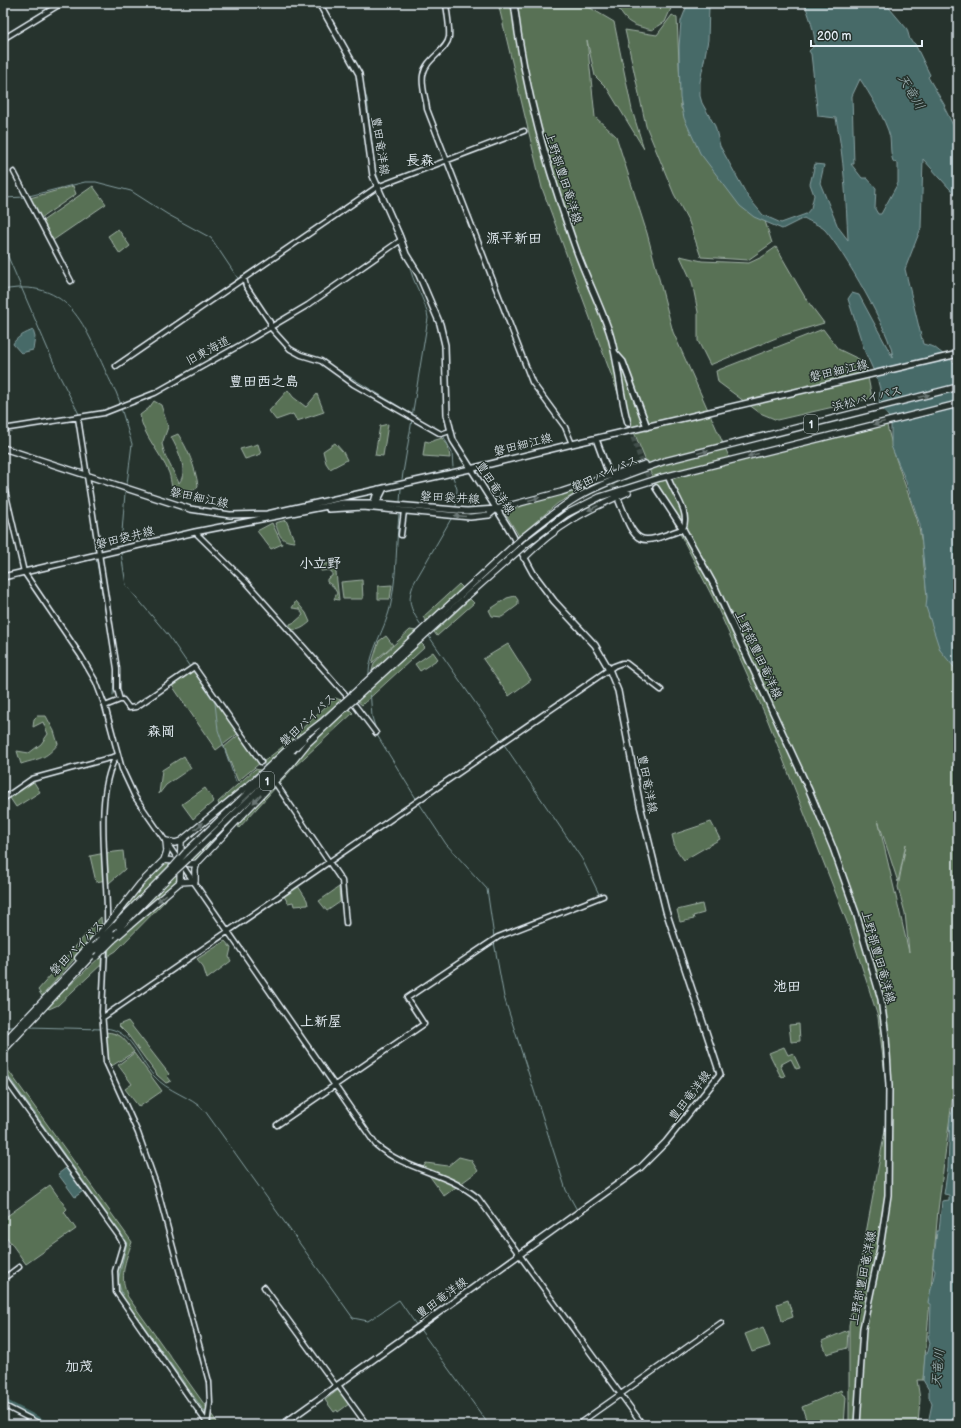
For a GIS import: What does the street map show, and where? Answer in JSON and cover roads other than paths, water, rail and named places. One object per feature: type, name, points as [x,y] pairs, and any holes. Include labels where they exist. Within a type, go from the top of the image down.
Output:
[{"type":"highway","name":"浜松バイパス","points":[[665,461],[958,388]]},
{"type":"highway","name":"1","points":[[524,558],[558,527],[570,519],[619,496],[668,477],[958,404]]},
{"type":"highway","name":"1","points":[[496,508],[561,492],[646,464],[665,461]]},
{"type":"highway","name":"磐田バイパス","points":[[188,854],[311,739],[354,696],[463,596],[522,538],[553,513],[588,491],[665,461]]},
{"type":"highway","name":"磐田バイパス","points":[[463,596],[526,544],[566,514],[600,497],[668,477]]},
{"type":"highway","name":"磐田バイパス","points":[[96,948],[113,937],[188,854],[321,723],[345,705]]},
{"type":"highway","points":[[61,985],[71,966],[114,917],[140,884],[164,860],[167,851],[166,841],[175,843],[181,841],[256,779],[292,745],[321,723]]},
{"type":"highway","points":[[61,985],[76,977],[113,937],[180,882],[195,881],[194,869],[197,863],[289,766],[311,739]]},
{"type":"highway","points":[[180,882],[182,862],[180,856],[181,841]]},
{"type":"highway","points":[[164,860],[197,863]]},
{"type":"highway","name":"磐田バイパス","points":[[3,1051],[13,1036],[96,948],[114,926],[174,869]]},
{"type":"highway","name":"磐田バイパス","points":[[3,1043],[13,1036]]},
{"type":"main road","name":"豊田竜洋線","points":[[282,1425],[644,1164],[666,1142],[720,1074],[666,911],[640,805],[622,706],[609,669],[595,645],[554,601],[524,558],[496,508],[457,447],[450,432],[445,400],[445,356],[442,332],[418,275],[406,254],[402,240],[373,176],[369,155],[363,91],[359,74],[319,3]]},
{"type":"main road","name":"上野部豊田竜洋線","points":[[514,3],[525,75],[543,151],[578,254],[609,331],[615,352],[623,406],[628,424]]},
{"type":"main road","name":"上野部豊田竜洋線","points":[[615,352],[623,362],[649,426]]},
{"type":"main road","name":"磐田細江線","points":[[3,448],[179,506],[208,513],[230,515],[267,514],[470,469],[958,354]]},
{"type":"main road","points":[[596,439],[607,469]]},
{"type":"main road","points":[[374,505],[381,488]]},
{"type":"main road","name":"上野部豊田竜洋線","points":[[656,488],[683,529],[718,592],[809,790],[833,848],[856,913],[881,999],[886,1037],[889,1086],[888,1194],[880,1248],[863,1328],[857,1425]]},
{"type":"main road","points":[[619,501],[630,529],[633,534],[639,538],[650,540],[683,529]]},
{"type":"main road","name":"磐田袋井線","points":[[374,505],[404,510],[470,517],[489,515],[496,508]]},
{"type":"main road","name":"磐田袋井線","points":[[3,577],[195,532],[300,512],[374,505],[466,511],[496,508]]},
{"type":"street","points":[[3,39],[62,3]]},
{"type":"street","points":[[446,3],[449,37],[447,42],[424,69],[422,80],[427,109],[532,382],[565,427],[572,444]]},
{"type":"street","points":[[116,366],[377,187],[524,131]]},
{"type":"street","points":[[14,172],[71,281]]},
{"type":"street","name":"旧東海道","points":[[3,429],[104,413],[155,392],[308,304],[402,240]]},
{"type":"street","points":[[244,278],[246,286],[270,322],[270,327],[284,344],[297,354],[321,361],[353,384],[441,434],[450,432]]},
{"type":"street","points":[[78,418],[117,669],[117,689],[120,700],[122,700],[129,708],[136,707],[194,667],[261,762]]},
{"type":"street","points":[[668,477],[685,513],[686,522],[683,529]]},
{"type":"street","points":[[3,482],[24,572],[88,668],[105,706],[117,756],[135,797],[182,862],[334,1086],[376,1145],[395,1160],[448,1178],[470,1190],[478,1198],[643,1425]]},
{"type":"street","points":[[401,535],[404,510]]},
{"type":"street","points":[[195,532],[247,583],[346,695]]},
{"type":"street","points":[[102,1018],[609,669],[622,663],[626,663],[661,690]]},
{"type":"street","points":[[105,706],[120,700]]},
{"type":"street","points":[[354,704],[376,733]]},
{"type":"street","points":[[3,799],[32,779],[117,756]]},
{"type":"street","points":[[117,756],[112,763],[107,783],[105,811],[107,912],[102,1018],[106,1062],[112,1079],[130,1113],[156,1184],[209,1382],[210,1403],[208,1424]]},
{"type":"street","points":[[276,784],[342,881],[346,923]]},
{"type":"street","points":[[277,1125],[424,1024],[407,998],[498,937],[603,896]]},
{"type":"street","points":[[3,1076],[118,1235],[123,1244],[115,1271],[116,1292],[208,1424]]},
{"type":"street","points":[[3,1278],[19,1267]]},
{"type":"street","points":[[264,1287],[367,1425]]},
{"type":"street","points":[[577,1425],[721,1323]]},
{"type":"street","points":[[3,1405],[42,1425]]},
{"type":"water","name":"天竜川","points":[[688,3],[712,3],[709,6],[708,40],[700,82],[700,96],[702,103],[715,126],[720,146],[748,197],[763,215],[781,223],[806,214],[811,208],[814,195],[810,184],[815,164],[824,165],[820,183],[838,227],[848,240],[843,163],[839,133],[836,118],[818,116],[811,54],[809,51],[815,45],[815,40],[804,3],[885,3],[907,29],[910,40],[915,44],[930,75],[928,77],[945,106],[944,107],[953,125],[958,127],[958,198],[923,159],[921,228],[905,269],[923,344],[934,347],[958,366],[958,500],[956,500],[958,672],[940,650],[926,607],[927,597],[920,525],[905,479],[891,446],[891,425],[889,417],[879,405],[880,389],[877,378],[865,352],[848,299],[852,293],[859,295],[893,358],[890,346],[876,312],[843,255],[825,230],[804,218],[782,229],[754,217],[740,206],[700,153],[684,118],[680,98],[679,47],[681,21]],"holes":[[[860,79],[885,123],[890,137],[893,161],[898,164],[898,183],[881,214],[878,214],[875,209],[876,188],[867,178],[862,178],[851,164],[854,164],[852,96]]]},
{"type":"water","points":[[33,330],[35,337],[33,350],[21,353],[13,344],[14,342],[19,337]]},
{"type":"water","name":"天竜川","points":[[958,1070],[958,1425],[926,1425],[926,1423],[928,1423],[932,1404],[929,1397],[929,1390],[923,1380],[925,1354],[928,1352],[930,1343],[928,1336],[930,1333],[931,1304],[928,1303],[935,1271],[933,1267],[942,1201],[949,1200],[949,1195],[944,1194],[948,1167],[950,1118],[954,1106],[954,1085]]},
{"type":"water","points":[[66,1168],[83,1191],[75,1197],[58,1174]]},
{"type":"waterway","points":[[315,3],[337,40]]},
{"type":"waterway","points":[[364,91],[367,99],[375,169],[380,184]]},
{"type":"waterway","points":[[29,196],[85,182],[96,182],[131,191],[167,214],[211,238],[239,280]]},
{"type":"waterway","points":[[381,187],[402,233],[407,248]]},
{"type":"waterway","points":[[3,198],[26,197]]},
{"type":"waterway","points":[[3,245],[59,375],[80,416]]},
{"type":"waterway","points":[[409,263],[413,278],[425,304],[428,318],[412,417]]},
{"type":"waterway","points":[[241,283],[245,288]]},
{"type":"waterway","points":[[3,290],[28,288],[48,292],[64,302],[77,316],[88,333],[121,405]]},
{"type":"waterway","points":[[247,291],[268,324]]},
{"type":"waterway","points":[[325,362],[440,431]]},
{"type":"waterway","points":[[121,408],[132,444],[127,484]]},
{"type":"waterway","points":[[81,419],[89,473]]},
{"type":"waterway","points":[[402,479],[412,420]]},
{"type":"waterway","points":[[443,435],[452,453],[453,467]]},
{"type":"waterway","points":[[453,477],[457,489],[456,506]]},
{"type":"waterway","points":[[86,480],[96,554]]},
{"type":"waterway","points":[[400,502],[401,489]]},
{"type":"waterway","points":[[121,545],[125,493]]},
{"type":"waterway","points":[[369,676],[371,658],[386,621],[391,603],[399,514]]},
{"type":"waterway","points":[[423,628],[415,616],[411,606],[410,596],[414,583],[451,519]]},
{"type":"waterway","points":[[121,553],[126,585],[168,635],[190,667]]},
{"type":"waterway","points":[[96,557],[115,668],[113,695]]},
{"type":"waterway","points":[[428,635],[502,741]]},
{"type":"waterway","points":[[192,669],[215,703],[218,730],[236,782]]},
{"type":"waterway","points":[[370,689],[372,717],[376,730]]},
{"type":"waterway","points":[[377,735],[417,800]]},
{"type":"waterway","points":[[503,743],[582,859],[599,894]]},
{"type":"waterway","points":[[419,803],[446,844],[487,889],[494,937]]},
{"type":"waterway","points":[[494,942],[504,997],[566,1190],[577,1210]]},
{"type":"waterway","points":[[3,1027],[14,1027]]},
{"type":"waterway","points":[[29,1027],[102,1029]]},
{"type":"waterway","points":[[105,1028],[122,1034],[134,1046],[154,1076],[166,1086],[193,1101],[205,1111],[353,1318],[368,1321],[399,1300],[417,1326]]},
{"type":"waterway","points":[[3,1069],[127,1242],[118,1281],[123,1297],[207,1415]]},
{"type":"waterway","points":[[419,1328],[489,1425]]},
{"type":"waterway","points":[[3,1402],[47,1425]]},
{"type":"waterway","points":[[210,1419],[214,1425]]},
{"type":"tunnel","points":[[628,423],[644,469],[656,488]]},
{"type":"tunnel","points":[[607,469],[616,495]]},
{"type":"tunnel","points":[[261,762],[273,780]]},
{"type":"district","name":"長森","points":[[420,160]]},
{"type":"district","name":"源平新田","points":[[514,238]]},
{"type":"district","name":"豊田西之島","points":[[264,381]]},
{"type":"district","name":"小立野","points":[[320,563]]},
{"type":"district","name":"森岡","points":[[161,731]]},
{"type":"district","name":"池田","points":[[787,986]]},
{"type":"district","name":"上新屋","points":[[321,1021]]},
{"type":"district","name":"加茂","points":[[79,1366]]}]
